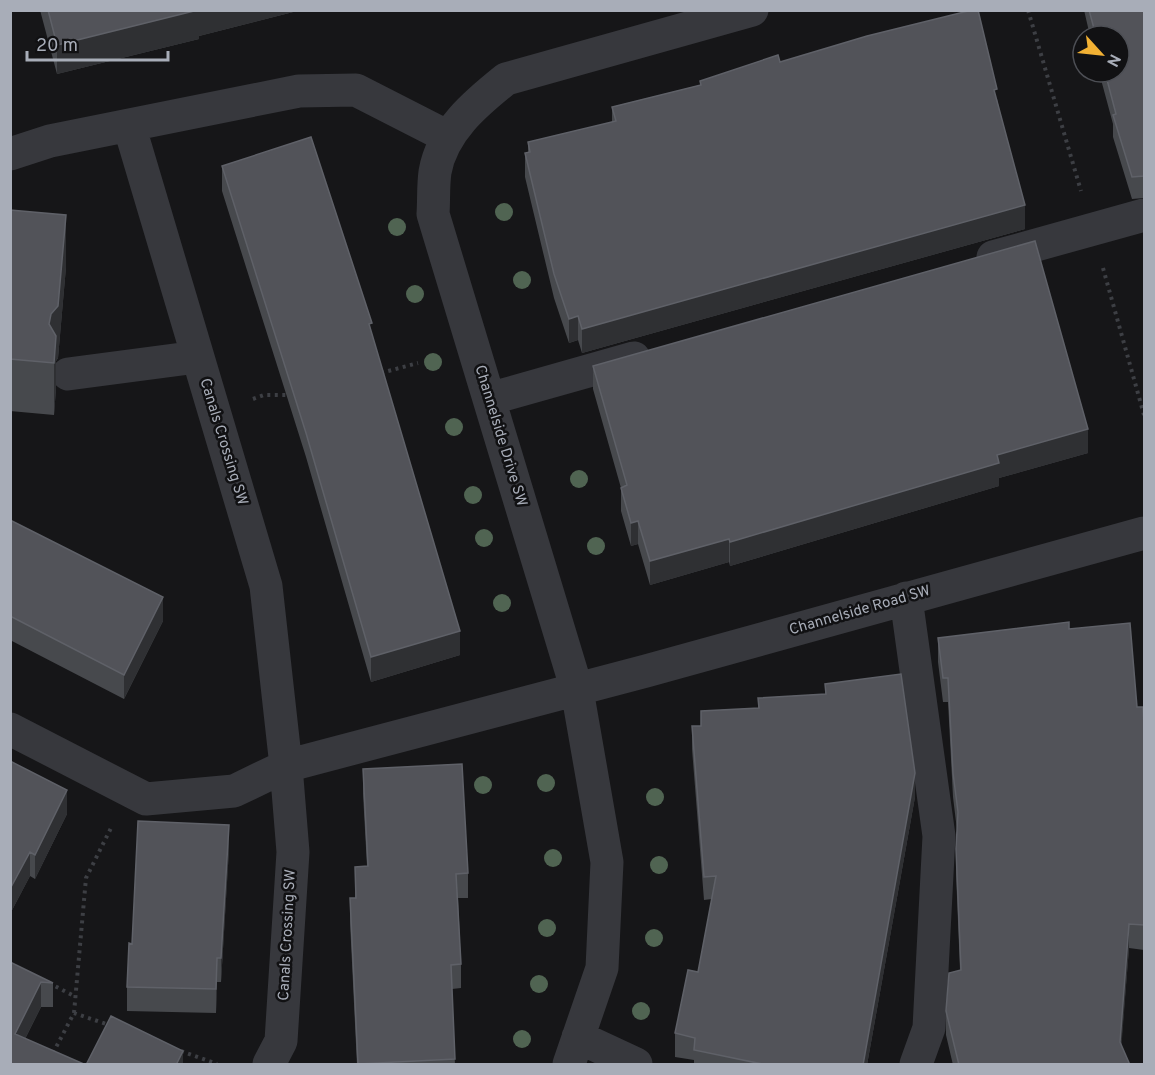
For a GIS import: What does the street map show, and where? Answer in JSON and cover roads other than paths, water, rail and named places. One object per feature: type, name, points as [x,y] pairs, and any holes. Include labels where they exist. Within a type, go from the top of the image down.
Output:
[{"type":"street","name":"Channelside Drive SW","points":[[573,1051],[602,968],[607,862],[577,690],[433,214],[435,171],[448,137],[474,105],[506,79],[752,10]]},
{"type":"street","points":[[10,154],[50,141],[299,91],[356,90],[448,137]]},
{"type":"street","name":"Canals Crossing SW","points":[[129,125],[266,586],[286,766],[292,864],[281,1041],[269,1065]]},
{"type":"street","points":[[968,264],[1144,215]]},
{"type":"street","points":[[489,399],[662,350]]},
{"type":"street","points":[[68,374],[197,357]]},
{"type":"street","name":"Channelside Road SW","points":[[577,690],[1144,533]]},
{"type":"street","points":[[906,598],[939,836],[929,1028],[916,1065]]},
{"type":"street","points":[[10,729],[146,799],[234,790],[286,766],[577,690]]},
{"type":"street","points":[[573,1051],[636,1065]]}]
